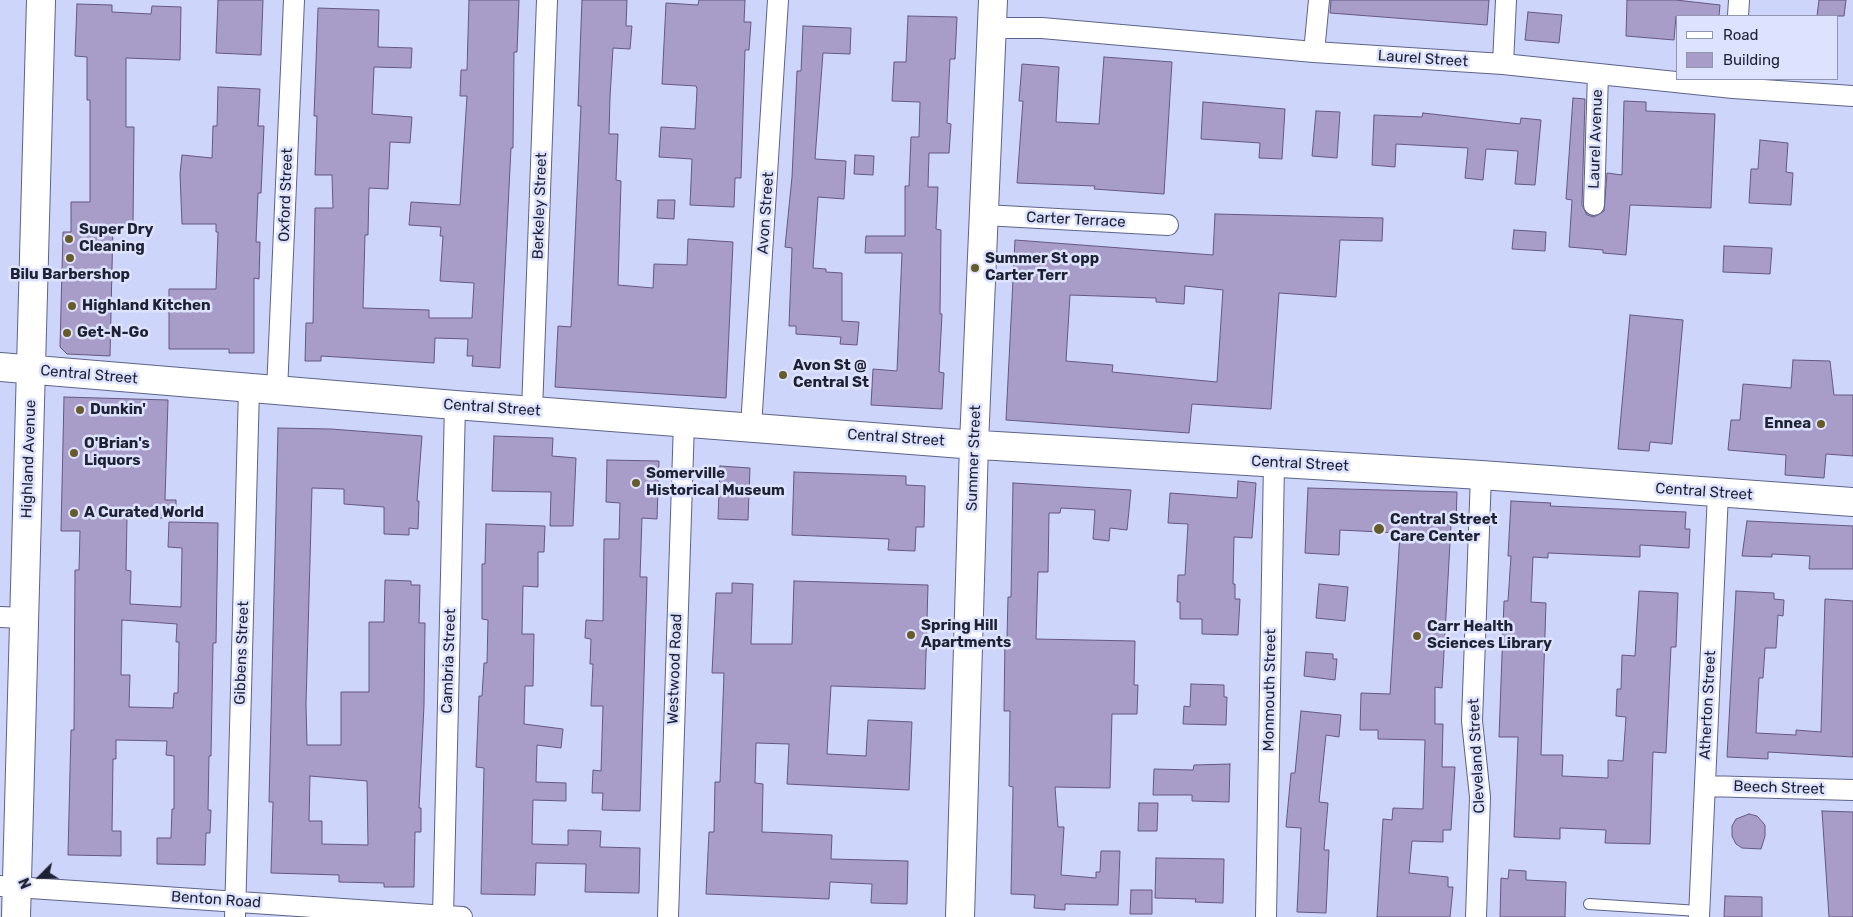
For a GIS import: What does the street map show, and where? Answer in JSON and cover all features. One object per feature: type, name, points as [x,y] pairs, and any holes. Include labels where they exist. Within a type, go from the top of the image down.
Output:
[{"type":"street","name":"Highland Avenue","points":[[16,917],[9,886],[12,618],[31,370],[41,0]]},
{"type":"street","name":"Oxford Street","points":[[277,391],[294,0]]},
{"type":"street","name":"Berkeley Street","points":[[532,411],[547,0]]},
{"type":"street","name":"Avon Street","points":[[751,427],[778,0]]},
{"type":"street","name":"Summer Street","points":[[960,917],[974,444],[993,0]]},
{"type":"street","points":[[1314,52],[1319,0]]},
{"type":"street","points":[[1502,64],[1506,0]]},
{"type":"street","points":[[1738,15],[1739,0]]},
{"type":"street","name":"Laurel Street","points":[[992,28],[1042,28],[1314,52],[1502,64],[1598,74],[1676,79]]},
{"type":"street","name":"Laurel Avenue","points":[[1594,205],[1598,74]]},
{"type":"street","name":"Laurel Street","points":[[1689,80],[1853,96]]},
{"type":"street","name":"Carter Terrace","points":[[984,215],[1168,225]]},
{"type":"street","name":"Central Street","points":[[0,367],[455,406],[974,444],[1481,475],[1853,502]]},
{"type":"street","name":"Gibbens Street","points":[[235,909],[249,388]]},
{"type":"street","name":"Cambria Street","points":[[452,916],[455,406]]},
{"type":"street","name":"Westwood Road","points":[[668,917],[684,422]]},
{"type":"street","name":"Monmouth Street","points":[[1266,917],[1274,462]]},
{"type":"street","name":"Cleveland Street","points":[[1476,917],[1480,797],[1472,721],[1481,475]]},
{"type":"street","name":"Atherton Street","points":[[1699,914],[1718,493]]},
{"type":"street","name":"Beech Street","points":[[1705,786],[1853,790]]},
{"type":"street","name":"Benton Road","points":[[9,886],[235,909],[452,916]]},
{"type":"lane","points":[[1589,904],[1699,914]]},
{"type":"building","points":[[218,0],[263,0],[261,55],[216,53]]},
{"type":"building","points":[[469,0],[519,0],[517,52],[514,52],[513,148],[511,148],[500,368],[472,366],[473,356],[467,356],[468,339],[435,338],[434,363],[321,356],[321,361],[305,361],[306,323],[313,323],[315,208],[333,208],[332,175],[315,175],[317,116],[314,116],[318,8],[379,10],[378,47],[412,48],[411,68],[374,67],[372,114],[412,117],[410,143],[390,142],[388,189],[369,188],[368,235],[365,235],[363,308],[429,310],[429,318],[472,318],[474,283],[440,281],[443,236],[440,236],[441,227],[409,225],[411,202],[460,205],[467,96],[460,96],[461,70],[467,70]]},
{"type":"building","points":[[582,0],[627,0],[626,26],[632,26],[630,49],[613,48],[610,97],[609,134],[618,134],[616,180],[621,181],[618,285],[653,288],[654,264],[687,265],[688,239],[733,242],[726,398],[555,387],[558,326],[571,327],[581,106],[578,106]]},
{"type":"building","points":[[699,0],[745,0],[744,22],[751,22],[749,50],[745,50],[741,178],[735,178],[734,207],[690,205],[692,159],[659,157],[661,127],[695,129],[697,89],[696,86],[662,84],[666,3],[698,5]]},
{"type":"building","points":[[1331,0],[1489,0],[1487,25],[1330,13]]},
{"type":"building","points":[[1627,0],[1676,0],[1720,5],[1719,15],[1676,15],[1674,40],[1626,36]]},
{"type":"building","points":[[1819,0],[1846,0],[1844,16],[1817,15]]},
{"type":"building","points":[[77,4],[112,5],[112,12],[151,14],[152,6],[181,7],[180,60],[126,58],[126,127],[134,127],[133,225],[113,225],[110,356],[67,354],[60,347],[63,232],[71,232],[71,202],[90,202],[90,100],[87,100],[87,57],[75,56]]},
{"type":"building","points":[[1528,12],[1562,15],[1559,43],[1525,40]]},
{"type":"building","points":[[908,16],[957,17],[955,59],[950,59],[947,123],[951,124],[949,153],[929,153],[928,187],[938,187],[936,229],[941,230],[940,314],[942,314],[939,372],[944,373],[942,409],[871,405],[873,369],[897,371],[902,253],[865,253],[866,236],[905,236],[905,186],[909,186],[911,137],[919,137],[920,102],[892,101],[894,62],[906,62]]},
{"type":"building","points":[[803,26],[851,28],[850,54],[823,53],[815,159],[846,161],[844,199],[818,197],[813,268],[826,269],[826,272],[842,273],[842,321],[859,322],[857,345],[840,344],[841,337],[796,334],[796,326],[789,326],[792,248],[785,247],[792,177],[797,71],[801,71]]},
{"type":"building","points":[[1104,57],[1172,62],[1164,194],[1094,189],[1095,186],[1017,183],[1023,101],[1019,101],[1022,64],[1059,67],[1056,122],[1099,124]]},
{"type":"building","points":[[218,87],[260,89],[258,126],[264,126],[261,193],[258,193],[256,242],[260,242],[259,279],[254,278],[254,353],[229,353],[229,349],[169,349],[169,289],[216,289],[218,232],[216,232],[216,224],[182,224],[180,174],[182,155],[212,158],[213,126],[217,126]]},
{"type":"building","points":[[1573,98],[1585,99],[1582,205],[1587,215],[1594,217],[1604,211],[1607,173],[1622,175],[1624,101],[1646,102],[1646,111],[1715,114],[1711,208],[1630,205],[1626,255],[1603,253],[1603,250],[1569,247],[1572,200],[1566,199]]},
{"type":"building","points":[[1203,102],[1285,109],[1282,159],[1259,158],[1260,143],[1201,139]]},
{"type":"building","points":[[1316,111],[1340,112],[1337,158],[1312,156]]},
{"type":"building","points":[[1423,113],[1520,124],[1521,118],[1541,120],[1535,185],[1515,184],[1518,151],[1486,149],[1483,180],[1465,178],[1468,148],[1396,144],[1395,167],[1372,165],[1374,115],[1422,117]]},
{"type":"building","points":[[1760,140],[1788,143],[1786,172],[1793,173],[1791,205],[1749,203],[1751,169],[1758,169]]},
{"type":"building","points":[[855,155],[874,156],[873,175],[854,174]]},
{"type":"building","points":[[658,200],[675,200],[674,219],[657,218]]},
{"type":"building","points":[[1215,214],[1383,218],[1382,241],[1340,240],[1336,297],[1279,293],[1271,409],[1192,404],[1189,433],[1006,420],[1015,240],[1213,255]],"holes":[[[1185,286],[1223,290],[1217,382],[1112,372],[1113,365],[1066,361],[1070,295],[1156,298],[1156,302],[1184,304]]]},
{"type":"building","points":[[1514,230],[1546,232],[1545,251],[1512,249]]},
{"type":"building","points":[[1724,246],[1772,248],[1770,274],[1723,272]]},
{"type":"building","points":[[1630,315],[1683,320],[1672,444],[1650,442],[1649,451],[1618,449]]},
{"type":"building","name":"Ennea","points":[[1793,360],[1830,361],[1834,395],[1853,395],[1853,456],[1826,454],[1824,478],[1785,475],[1786,455],[1728,450],[1731,420],[1740,420],[1743,384],[1791,388]]},
{"type":"building","points":[[64,397],[168,400],[165,500],[176,500],[176,518],[127,518],[126,570],[131,571],[130,604],[181,607],[182,548],[168,547],[169,522],[218,523],[216,643],[213,643],[211,756],[209,756],[208,810],[211,810],[210,833],[206,833],[205,865],[157,864],[157,838],[171,838],[172,809],[174,809],[174,756],[166,755],[167,741],[116,740],[116,759],[113,759],[112,831],[121,831],[121,856],[68,855],[71,730],[74,730],[75,570],[79,570],[80,531],[61,531]],"holes":[[[122,620],[177,624],[176,642],[179,642],[178,693],[174,693],[173,708],[129,707],[130,675],[121,675]]]},
{"type":"building","points":[[278,428],[331,429],[422,436],[417,501],[419,501],[418,529],[409,528],[409,535],[384,534],[384,507],[344,504],[344,489],[312,488],[306,704],[307,745],[341,745],[341,692],[369,692],[369,622],[384,622],[385,580],[411,581],[411,585],[420,585],[419,623],[425,623],[424,705],[419,808],[421,808],[421,832],[415,832],[414,887],[384,887],[384,883],[339,882],[339,875],[271,873],[273,802],[269,802]],"holes":[[[310,776],[367,781],[368,845],[322,844],[322,821],[309,821]]]},
{"type":"building","points":[[494,436],[553,438],[552,456],[576,458],[573,526],[550,526],[551,492],[492,491]]},
{"type":"building","points":[[607,460],[659,461],[657,519],[642,518],[640,577],[647,577],[640,811],[602,810],[603,793],[592,793],[593,770],[601,771],[603,706],[591,706],[593,664],[590,664],[591,639],[585,638],[586,620],[603,621],[604,539],[619,539],[620,503],[606,502]]},
{"type":"building","points":[[720,466],[750,468],[748,520],[718,519]]},
{"type":"building","points":[[794,472],[906,476],[906,485],[925,486],[924,527],[916,527],[915,551],[888,550],[889,539],[792,535]]},
{"type":"building","points":[[1238,481],[1256,483],[1252,538],[1234,537],[1233,584],[1235,584],[1235,599],[1240,599],[1238,635],[1202,634],[1202,619],[1180,619],[1180,602],[1177,602],[1178,575],[1185,575],[1188,524],[1168,523],[1170,493],[1237,498]]},
{"type":"building","points":[[1013,483],[1131,490],[1127,530],[1110,528],[1109,541],[1093,539],[1095,510],[1061,508],[1060,513],[1049,513],[1048,572],[1038,572],[1036,639],[1135,641],[1134,685],[1138,685],[1137,714],[1112,714],[1110,788],[1055,787],[1058,827],[1064,827],[1061,875],[1096,878],[1096,872],[1100,872],[1101,851],[1120,851],[1118,905],[1065,904],[1065,910],[1034,908],[1035,895],[1011,894],[1013,787],[1009,786],[1010,711],[1004,711],[1005,638],[1007,638],[1008,597],[1011,597]]},
{"type":"building","points":[[1308,488],[1457,492],[1456,524],[1451,524],[1442,688],[1435,687],[1435,724],[1443,724],[1442,767],[1455,767],[1451,830],[1443,830],[1443,842],[1412,841],[1409,873],[1448,877],[1448,887],[1453,887],[1450,917],[1377,917],[1383,819],[1392,820],[1393,808],[1423,809],[1425,740],[1378,739],[1378,730],[1360,730],[1361,693],[1390,694],[1400,533],[1340,530],[1339,555],[1305,553]]},
{"type":"building","points":[[1511,501],[1551,503],[1550,506],[1686,512],[1685,529],[1690,529],[1689,548],[1640,545],[1640,557],[1548,553],[1548,558],[1533,557],[1531,602],[1546,603],[1541,755],[1563,755],[1562,776],[1608,778],[1608,760],[1623,761],[1626,717],[1616,716],[1617,689],[1621,689],[1622,655],[1635,656],[1639,591],[1678,593],[1676,647],[1671,647],[1666,753],[1653,752],[1650,844],[1605,843],[1606,830],[1560,828],[1560,839],[1514,837],[1518,737],[1499,737],[1504,601],[1508,601],[1511,556],[1508,556]]},
{"type":"building","points":[[1747,521],[1853,526],[1853,569],[1809,569],[1810,556],[1772,554],[1772,557],[1742,556]]},
{"type":"building","points":[[486,524],[545,526],[544,552],[538,552],[538,587],[523,586],[522,634],[534,634],[533,686],[525,686],[524,724],[563,729],[561,748],[537,745],[536,782],[566,783],[566,801],[533,800],[532,844],[568,845],[568,830],[601,831],[600,847],[640,848],[639,893],[585,892],[586,864],[536,863],[535,895],[481,894],[484,768],[476,767],[479,696],[482,696],[484,663],[487,663],[488,620],[482,619],[482,564],[485,564]]},
{"type":"building","points":[[794,581],[928,585],[925,689],[831,686],[827,754],[866,756],[868,720],[912,722],[909,790],[787,784],[789,744],[756,743],[755,783],[763,784],[762,832],[832,835],[831,859],[908,861],[907,904],[871,903],[872,884],[830,882],[829,899],[706,894],[709,832],[714,832],[715,782],[720,782],[724,673],[712,673],[716,593],[732,593],[732,583],[753,584],[751,644],[792,644]]},
{"type":"building","points":[[1319,584],[1348,587],[1345,621],[1316,618]]},
{"type":"building","points":[[1736,591],[1774,593],[1774,599],[1784,600],[1783,616],[1778,615],[1776,648],[1765,648],[1763,678],[1759,678],[1756,733],[1796,735],[1796,730],[1821,732],[1825,599],[1853,601],[1853,757],[1768,752],[1768,759],[1727,757]]},
{"type":"building","points":[[1306,652],[1333,654],[1333,659],[1337,659],[1335,680],[1304,676]]},
{"type":"building","points":[[1191,684],[1224,685],[1224,697],[1227,697],[1226,725],[1183,724],[1184,706],[1190,707]]},
{"type":"building","points":[[1301,711],[1341,715],[1339,737],[1326,735],[1319,802],[1328,803],[1324,850],[1329,850],[1326,913],[1297,912],[1301,828],[1286,827],[1291,773],[1295,773]]},
{"type":"building","points":[[1230,764],[1229,802],[1192,801],[1192,795],[1153,795],[1154,769],[1193,770],[1194,765]]},
{"type":"building","points":[[1139,803],[1158,803],[1157,831],[1138,831]]},
{"type":"building","points":[[1822,811],[1853,812],[1853,917],[1829,917]]},
{"type":"building","points":[[1749,814],[1757,816],[1765,825],[1765,836],[1761,849],[1742,848],[1736,844],[1732,836],[1732,826],[1736,819]]},
{"type":"building","points":[[1156,858],[1224,859],[1223,903],[1195,902],[1196,899],[1155,898]]},
{"type":"building","points":[[1509,870],[1526,871],[1526,880],[1566,882],[1565,917],[1500,917],[1501,878],[1508,879]]},
{"type":"building","points":[[1131,890],[1152,890],[1152,914],[1130,914]]},
{"type":"building","points":[[1725,896],[1762,897],[1762,917],[1724,917]]},
{"type":"place","name":"Super Dry Cleaning","points":[[69,239]]},
{"type":"place","name":"Bilu Barbershop","points":[[70,258]]},
{"type":"place","name":"Summer St opp Carter Terr","points":[[975,268]]},
{"type":"place","name":"Highland Kitchen","points":[[72,306]]},
{"type":"place","name":"Get-N-Go","points":[[67,333]]},
{"type":"place","name":"Avon St @ Central St","points":[[783,375]]},
{"type":"place","name":"Dunkin'","points":[[80,410]]},
{"type":"place","name":"Ennea","points":[[1821,424]]},
{"type":"place","name":"O'Brian's Liquors","points":[[74,453]]},
{"type":"place","name":"Somerville Historical Museum","points":[[636,483]]},
{"type":"place","name":"A Curated World","points":[[74,513]]},
{"type":"place","name":"Central Street Care Center","points":[[1379,529]]},
{"type":"place","name":"Spring Hill Apartments","points":[[911,635]]},
{"type":"place","name":"Carr Health Sciences Library","points":[[1417,636]]}]
